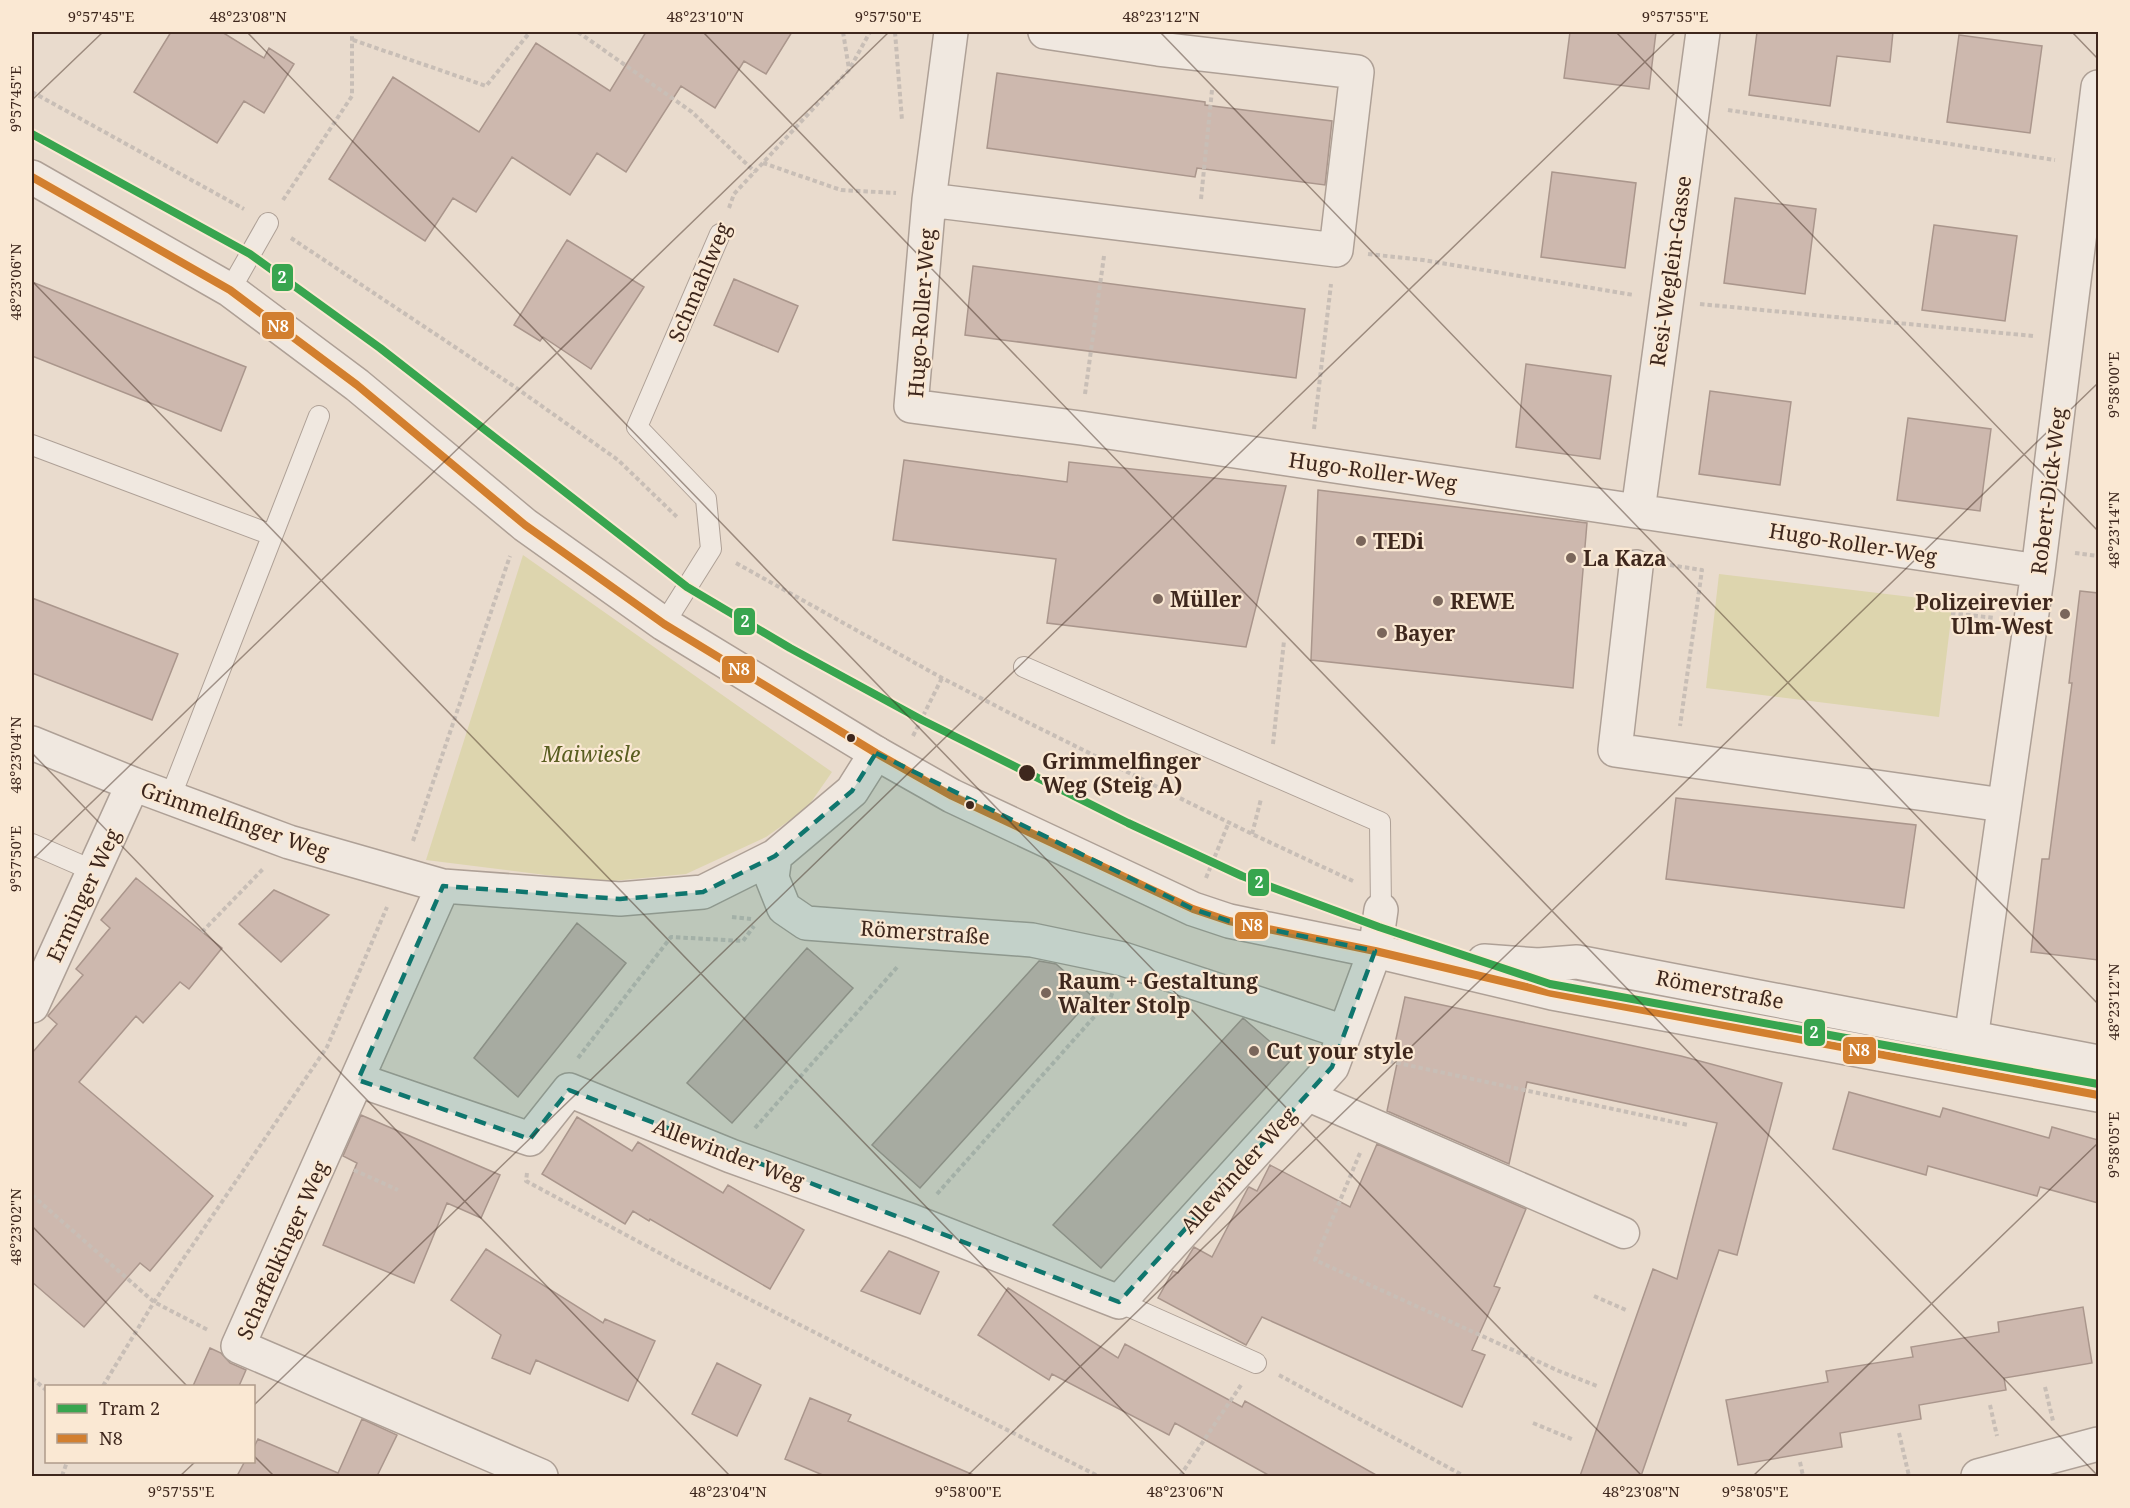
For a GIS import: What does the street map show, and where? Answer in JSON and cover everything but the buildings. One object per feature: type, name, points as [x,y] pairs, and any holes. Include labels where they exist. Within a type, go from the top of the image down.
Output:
[{"type":"street","name":"Hugo-Roller-Weg","points":[[951,32],[929,200],[911,406],[1081,428],[2038,571]]},
{"type":"street","points":[[1045,32],[1158,49],[1357,72],[1336,250]]},
{"type":"street","name":"Resi-Weglein-Gasse","points":[[1638,511],[1703,32]]},
{"type":"street","name":"Robert-Dick-Weg","points":[[1966,1071],[2038,571],[2098,87]]},
{"type":"street","name":"Römerstraße","points":[[32,177],[230,290],[357,385],[525,525],[664,624],[952,796],[1193,909],[1229,921],[1375,951],[1552,993],[2098,1095]]},
{"type":"street","name":"Hugo-Roller-Weg","points":[[929,200],[1336,250]]},
{"type":"street","points":[[1636,567],[1615,750],[2003,805]]},
{"type":"street","name":"Grimmelfinger Weg","points":[[32,743],[133,784],[289,842],[443,886]]},
{"type":"street","points":[[443,886],[620,899],[703,892],[775,856],[887,759]]},
{"type":"street","name":"Erminger Weg","points":[[32,1006],[133,784]]},
{"type":"street","name":"Römerstraße","points":[[775,856],[772,878],[784,908],[806,923],[1032,940],[1123,959],[1359,1035]]},
{"type":"street","name":"Schaffelkinger Weg","points":[[443,886],[238,1346],[541,1476]]},
{"type":"street","points":[[1375,951],[1381,902]]},
{"type":"street","name":"Römerstraße","points":[[1375,951],[1538,964],[1577,962],[2098,1062]]},
{"type":"street","name":"Allewinder Weg","points":[[569,1090],[731,1156],[912,1221],[1119,1302],[1359,1035],[1375,951]]},
{"type":"street","points":[[358,1080],[530,1139],[569,1090]]},
{"type":"street","points":[[1306,1095],[1624,1233]]},
{"type":"street","points":[[1978,1476],[2098,1444]]},
{"type":"lane","points":[[230,290],[268,223]]},
{"type":"lane","name":"Schmahlweg","points":[[711,549],[706,499],[637,427],[720,234]]},
{"type":"lane","points":[[171,798],[319,416]]},
{"type":"lane","points":[[32,445],[273,536]]},
{"type":"lane","points":[[664,624],[711,549]]},
{"type":"lane","points":[[1024,667],[1380,822],[1381,902]]},
{"type":"lane","points":[[32,844],[94,871]]},
{"type":"lane","name":"Allewinder Weg","points":[[1119,1302],[1257,1363]]},
{"type":"path","points":[[268,223],[352,96],[352,32]]},
{"type":"path","points":[[353,40],[486,86],[530,32]]},
{"type":"path","points":[[578,32],[692,112],[755,172]]},
{"type":"path","points":[[843,32],[849,70]]},
{"type":"path","name":"Schmahlweg","points":[[720,234],[734,194],[849,70],[870,32]]},
{"type":"path","points":[[1198,232],[1216,55]]},
{"type":"path","points":[[32,92],[268,223],[502,379],[618,460],[711,549],[942,678],[1229,822],[1381,902]]},
{"type":"path","points":[[1693,104],[2089,165]]},
{"type":"path","points":[[763,163],[841,190],[897,194]]},
{"type":"path","points":[[1081,428],[1109,221]]},
{"type":"path","points":[[1308,462],[1336,250]]},
{"type":"path","points":[[1375,254],[1666,301],[2067,339]]},
{"type":"path","points":[[105,1385],[154,1302],[327,1047],[402,874],[511,552]]},
{"type":"path","points":[[1669,565],[1702,570],[1675,758]]},
{"type":"path","points":[[1952,613],[2002,618]]},
{"type":"path","points":[[1280,674],[1284,641]]},
{"type":"path","points":[[887,759],[942,678]]},
{"type":"path","points":[[1252,834],[1257,821]]},
{"type":"path","points":[[1193,909],[1229,822]]},
{"type":"path","points":[[202,932],[289,842]]},
{"type":"path","points":[[569,1090],[574,1062],[670,937],[743,941],[759,920]]},
{"type":"path","points":[[731,1156],[900,964]]},
{"type":"path","points":[[912,1221],[1110,999]]},
{"type":"path","points":[[1359,1035],[1379,1059],[1688,1125]]},
{"type":"path","points":[[1372,1124],[1315,1260],[1558,1371],[1597,1386]]},
{"type":"path","points":[[530,1139],[526,1181],[678,1263],[1098,1476]]},
{"type":"path","points":[[323,1156],[398,1190]]},
{"type":"path","points":[[32,1195],[154,1302],[238,1346]]},
{"type":"path","points":[[1594,1296],[1626,1310]]},
{"type":"path","points":[[1180,1476],[1257,1363],[1464,1476]]},
{"type":"path","points":[[32,1378],[45,1389]]},
{"type":"path","points":[[1533,1423],[1574,1440]]},
{"type":"path","points":[[1899,1433],[1909,1476]]},
{"type":"path","points":[[1800,1462],[1803,1476]]},
{"type":"highlighted area","points":[[876,753],[1193,909],[1229,921],[1375,951],[1332,1067],[1119,1302],[569,1090],[530,1139],[358,1080],[443,886],[620,899],[703,892],[775,856],[852,791]]},
{"type":"green space","name":"Maiwiesle","points":[[523,555],[832,772],[807,808],[766,837],[686,874],[601,882],[426,860]]},
{"type":"green space","points":[[1719,574],[1953,602],[1939,717],[1706,688]]},
{"type":"tram line","name":"2","points":[[32,134],[250,254],[380,348],[687,587],[790,648],[922,720],[1128,823],[1242,876],[1379,927],[1550,984],[2098,1084]]},
{"type":"transit line","name":"N8","points":[[32,177],[230,290],[357,385],[525,525],[664,624],[876,753],[952,796],[1193,909],[1229,921],[1375,951],[1552,993],[2098,1095]]},
{"type":"place","name":"TEDi","points":[[1361,541]]},
{"type":"place","name":"La Kaza","points":[[1571,558]]},
{"type":"place","name":"Müller","points":[[1158,599]]},
{"type":"place","name":"REWE","points":[[1438,601]]},
{"type":"place","name":"Polizeirevier Ulm-West","points":[[2065,614]]},
{"type":"place","name":"Bayer","points":[[1382,633]]},
{"type":"place","name":"Grimmelfinger Weg (Steig A)","points":[[1027,773]]},
{"type":"place","name":"Raum + Gestaltung Walter Stolp","points":[[1046,993]]},
{"type":"place","name":"Cut your style","points":[[1254,1051]]}]
